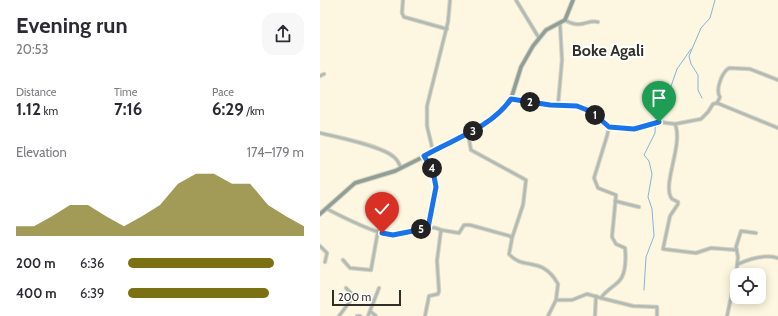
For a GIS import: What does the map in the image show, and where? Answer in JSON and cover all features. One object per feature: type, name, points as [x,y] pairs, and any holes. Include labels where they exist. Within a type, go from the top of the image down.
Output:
[{"type":"street","points":[[403,0],[402,13],[404,17],[447,29]]},
{"type":"street","points":[[433,151],[427,126],[427,106],[447,29],[450,0]]},
{"type":"street","points":[[516,0],[539,38]]},
{"type":"street","points":[[320,214],[355,183],[401,168],[468,134],[493,117],[511,99],[521,67],[539,38],[546,30],[560,24],[565,20],[573,0]]},
{"type":"street","points":[[565,20],[579,25],[594,21],[598,22]]},
{"type":"street","points":[[558,106],[562,60],[560,24]]},
{"type":"street","points":[[511,99],[558,106],[573,105],[588,109],[609,127],[634,129],[659,122],[675,124],[701,119],[713,104],[717,103],[720,97],[717,90],[725,71],[729,68],[750,69],[778,80]]},
{"type":"street","points":[[320,76],[324,74]]},
{"type":"street","points":[[717,103],[778,128]]},
{"type":"street","points":[[675,124],[678,136],[669,194],[672,199],[678,202],[678,204],[670,216],[663,249],[696,253],[711,248],[737,250]]},
{"type":"street","points":[[601,298],[606,291],[620,280],[624,267],[625,248],[616,244],[612,237],[616,195],[598,188],[594,178],[608,136],[609,127]]},
{"type":"street","points":[[320,133],[349,139],[386,152],[396,159],[401,168]]},
{"type":"street","points":[[468,134],[472,151],[526,180],[523,205],[509,250],[511,256],[521,262],[539,265],[549,270],[553,275],[558,284],[556,300],[548,316]]},
{"type":"street","points":[[424,156],[433,171],[436,187],[428,228]]},
{"type":"street","points":[[616,201],[639,207]]},
{"type":"street","points":[[327,209],[378,231],[393,235],[428,228],[459,233],[464,225],[477,226],[504,234],[512,239]]},
{"type":"street","points":[[425,316],[429,296],[438,294],[439,291],[437,261],[441,230]]},
{"type":"street","points":[[343,260],[350,268],[371,270],[378,231]]},
{"type":"street","points":[[727,316],[738,264],[736,245],[741,231],[756,233]]},
{"type":"street","points":[[320,246],[327,253],[325,262]]},
{"type":"street","points":[[738,264],[749,259],[766,256],[778,258]]},
{"type":"street","points":[[339,316],[351,300],[352,294],[346,288]]},
{"type":"street","points":[[368,316],[379,288]]},
{"type":"street","points":[[556,300],[572,300],[584,294],[633,306],[657,307],[657,316]]},
{"type":"street","points":[[595,316],[596,296]]},
{"type":"street","points":[[370,312],[376,316]]},
{"type":"waterway","points":[[702,98],[698,90],[698,75],[691,64],[689,56],[701,28],[710,18],[715,0]]},
{"type":"waterway","points":[[644,290],[646,257],[654,236],[652,209],[648,197],[652,174],[649,161],[644,155],[655,133],[656,107],[667,98],[677,69],[691,49]]},
{"type":"district","name":"Boke Agali","points":[[608,50]]},
{"type":"route","points":[[382,233],[393,235],[410,230],[428,228],[428,221],[433,210],[436,187],[432,168],[424,156],[477,129],[493,117],[511,99],[558,106],[573,105],[588,109],[609,127],[625,127],[634,129],[659,122]]}]
